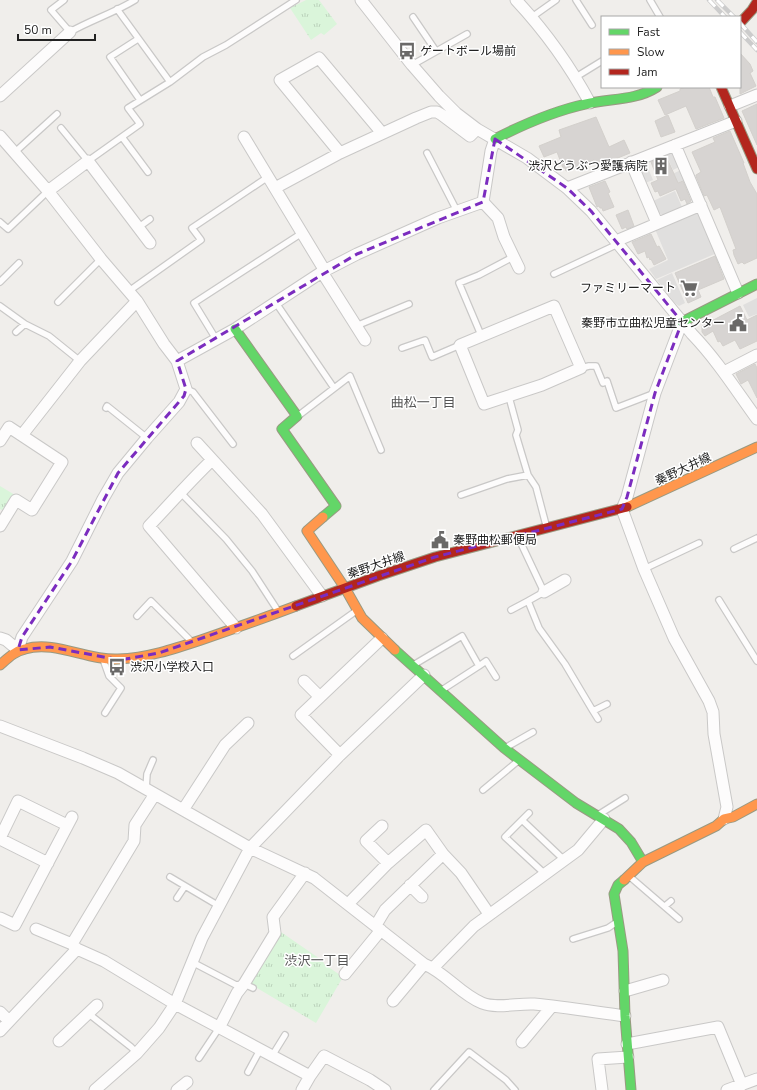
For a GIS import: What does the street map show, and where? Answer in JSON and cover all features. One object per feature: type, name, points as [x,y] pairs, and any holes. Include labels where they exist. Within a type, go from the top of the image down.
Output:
[{"type":"street","points":[[361,0],[412,65],[456,113],[477,129],[527,158],[567,188],[591,211],[724,372],[757,419]]},
{"type":"street","points":[[516,0],[532,17],[576,77],[590,103]]},
{"type":"street","points":[[741,22],[755,9]]},
{"type":"street","points":[[0,96],[35,66],[70,32]]},
{"type":"street","points":[[340,153],[280,80],[319,58],[382,134]]},
{"type":"street","points":[[483,202],[491,151],[495,139],[510,131],[565,110],[590,103],[636,96],[652,91],[656,88]]},
{"type":"street","points":[[722,88],[757,170]]},
{"type":"street","points":[[730,106],[757,95]]},
{"type":"street","points":[[275,188],[340,153],[431,112],[437,112],[442,115],[470,136],[477,129]]},
{"type":"street","points":[[567,188],[736,121]]},
{"type":"street","points":[[0,136],[48,191],[137,302],[164,344],[177,361],[186,389],[179,402],[147,438],[114,480],[72,561],[22,637],[18,650],[6,640],[0,638]]},
{"type":"street","points":[[244,137],[365,340]]},
{"type":"street","points":[[675,145],[738,294]]},
{"type":"street","points":[[48,191],[88,161],[150,243]]},
{"type":"street","points":[[631,162],[657,223]]},
{"type":"street","points":[[177,361],[234,329],[324,272],[356,254],[438,218],[483,202]]},
{"type":"street","points":[[483,202],[498,218],[504,237],[519,268]]},
{"type":"street","points":[[617,242],[657,223],[701,205]]},
{"type":"street","points":[[724,819],[727,807],[714,734],[713,712],[709,701],[674,638],[644,569],[622,509],[627,497],[655,393],[682,322],[757,284]]},
{"type":"street","points":[[22,435],[80,361],[137,302]]},
{"type":"street","points":[[554,306],[581,368],[542,385],[484,404],[460,345],[554,306]]},
{"type":"street","points":[[234,329],[296,416],[282,429],[336,506],[307,531],[345,588],[362,618],[382,638],[442,690],[504,748],[576,803],[601,817],[619,830],[631,842],[643,862]]},
{"type":"street","points":[[724,372],[757,355]]},
{"type":"street","points":[[0,441],[9,427],[62,462],[32,510],[16,500],[0,526]]},
{"type":"street","points":[[197,443],[262,514],[322,596]]},
{"type":"street","name":"秦野大井線","points":[[0,665],[18,650],[33,646],[50,647],[104,659],[120,660],[159,653],[236,628],[322,596],[435,557],[622,509],[757,447]]},
{"type":"street","points":[[212,460],[193,478],[181,493],[149,526],[236,628]]},
{"type":"street","points":[[544,592],[565,580]]},
{"type":"street","points":[[340,755],[301,715],[382,638]]},
{"type":"street","points":[[95,1090],[137,1053],[159,1028],[175,1004],[202,938],[250,848],[340,755],[424,675]]},
{"type":"street","points":[[304,681],[320,697]]},
{"type":"street","points":[[183,810],[225,745],[248,723]]},
{"type":"street","points":[[0,726],[118,773],[250,848],[314,878],[460,991],[484,1004],[532,1004],[625,1016]]},
{"type":"street","points":[[0,1031],[75,947],[134,841],[135,825],[150,791]]},
{"type":"street","points":[[0,918],[15,925],[48,863],[69,821],[18,801],[0,838],[48,863]]},
{"type":"street","points":[[631,1090],[625,1016],[623,951],[614,894],[618,885],[643,862],[716,826],[724,819],[733,817],[757,804]]},
{"type":"street","points":[[394,1001],[429,966],[474,926],[578,850],[601,817]]},
{"type":"street","points":[[382,826],[366,841],[388,863]]},
{"type":"street","points":[[348,904],[388,863],[426,830],[443,854],[461,873],[489,914]]},
{"type":"street","points":[[345,974],[378,928],[386,910],[443,854]]},
{"type":"street","points":[[219,1028],[237,993],[249,986],[261,948],[275,932],[273,917],[305,873]]},
{"type":"street","points":[[410,885],[422,897]]},
{"type":"street","points":[[36,929],[104,961],[175,1004],[310,1076]]},
{"type":"street","points":[[625,991],[663,980]]},
{"type":"street","points":[[59,1042],[97,1005]]},
{"type":"street","points":[[522,1042],[552,1006]]},
{"type":"street","points":[[0,1012],[9,1021]]},
{"type":"street","points":[[627,1044],[718,1026],[742,1085]]},
{"type":"street","points":[[302,1090],[324,1056],[370,1080],[385,1090]]},
{"type":"street","points":[[602,1090],[598,1059],[628,1057]]},
{"type":"street","points":[[727,1090],[757,1079]]},
{"type":"street","points":[[177,1090],[188,1082]]},
{"type":"lane","points":[[64,0],[51,10],[70,32],[90,21],[99,19],[126,2],[135,0]]},
{"type":"lane","points":[[61,128],[88,161],[140,124],[128,108],[170,82],[203,57],[226,45],[296,0]]},
{"type":"lane","points":[[532,17],[556,0]]},
{"type":"lane","points":[[576,0],[592,25]]},
{"type":"lane","points":[[650,0],[659,16]]},
{"type":"lane","points":[[117,9],[170,82]]},
{"type":"lane","points":[[413,17],[436,51]]},
{"type":"lane","points":[[412,65],[467,34]]},
{"type":"lane","points":[[138,39],[110,57],[140,100]]},
{"type":"lane","points":[[576,77],[601,62]]},
{"type":"lane","points":[[14,153],[57,114]]},
{"type":"lane","points":[[122,137],[148,172]]},
{"type":"lane","points":[[428,153],[457,211]]},
{"type":"lane","points":[[128,291],[200,240],[192,228],[268,177]]},
{"type":"lane","points":[[0,222],[8,229],[48,191]]},
{"type":"lane","points":[[139,227],[150,219]]},
{"type":"lane","points":[[216,339],[194,303],[302,233]]},
{"type":"lane","points":[[554,274],[617,242]]},
{"type":"lane","points":[[481,335],[459,283],[479,275],[513,256]]},
{"type":"lane","points":[[58,302],[101,259]]},
{"type":"lane","points":[[0,282],[19,263]]},
{"type":"lane","points":[[276,302],[334,388]]},
{"type":"lane","points":[[356,326],[409,304]]},
{"type":"lane","points":[[0,306],[25,324],[49,336],[80,361]]},
{"type":"lane","points":[[16,332],[25,324]]},
{"type":"lane","points":[[402,348],[424,340],[432,357]]},
{"type":"lane","points":[[425,360],[460,345]]},
{"type":"lane","points":[[581,368],[596,366],[603,383],[607,381],[616,408],[655,393]]},
{"type":"lane","points":[[296,416],[350,376],[382,450]]},
{"type":"lane","points":[[186,389],[193,392],[233,444]]},
{"type":"lane","points":[[509,397],[518,430],[516,435],[528,475],[536,487],[547,528]]},
{"type":"lane","points":[[106,408],[108,406],[147,438]]},
{"type":"lane","points":[[461,495],[507,479],[528,475]]},
{"type":"lane","points":[[181,493],[226,539],[252,571],[279,612]]},
{"type":"lane","points":[[511,610],[544,592],[518,535]]},
{"type":"lane","points":[[734,549],[757,538]]},
{"type":"lane","points":[[644,569],[699,543]]},
{"type":"lane","points":[[719,600],[757,661]]},
{"type":"lane","points":[[137,616],[151,601],[192,642]]},
{"type":"lane","points":[[528,601],[539,628],[565,664],[598,719]]},
{"type":"lane","points":[[293,656],[357,610]]},
{"type":"lane","points":[[458,630],[479,666]]},
{"type":"lane","points":[[413,665],[462,636]]},
{"type":"lane","points":[[104,659],[109,676],[120,688],[105,713]]},
{"type":"lane","points":[[442,690],[486,661],[496,677]]},
{"type":"lane","points":[[593,711],[607,704]]},
{"type":"lane","points":[[504,748],[533,732]]},
{"type":"lane","points":[[150,791],[147,774],[153,760]]},
{"type":"lane","points":[[483,790],[519,760]]},
{"type":"lane","points":[[601,817],[625,798]]},
{"type":"lane","points":[[529,813],[505,837],[545,874]]},
{"type":"lane","points":[[522,820],[561,857],[566,858]]},
{"type":"lane","points":[[628,875],[679,919]]},
{"type":"lane","points":[[170,877],[219,906]]},
{"type":"lane","points":[[178,898],[185,886]]},
{"type":"lane","points":[[665,906],[671,900]]},
{"type":"lane","points":[[573,939],[608,928],[618,921]]},
{"type":"lane","points":[[192,962],[236,985],[249,986]]},
{"type":"lane","points":[[89,1014],[137,1053]]},
{"type":"lane","points":[[199,1058],[219,1028]]},
{"type":"lane","points":[[272,1056],[285,1035]]},
{"type":"lane","points":[[248,1072],[260,1050]]},
{"type":"lane","points":[[434,1090],[469,1052],[506,1080],[515,1090]]},
{"type":"highlighted area","points":[[495,139],[567,188],[591,211],[682,322],[655,393],[627,497],[622,509],[435,557],[159,653],[120,660],[50,647],[18,650],[22,637],[72,561],[118,473],[184,396],[186,389],[177,361],[357,254],[483,202]]},
{"type":"green space","points":[[306,0],[319,0],[337,24],[324,35],[321,33],[311,40],[290,8]]},
{"type":"green space","points":[[0,486],[15,495],[5,512],[0,509]]},
{"type":"green space","points":[[281,932],[323,961],[324,964],[343,977],[316,1023],[252,985],[251,980]]},
{"type":"shaded area","points":[[671,152],[673,153],[679,167],[673,170],[666,154]]},
{"type":"shaded area","points":[[645,161],[653,180],[645,183],[639,168],[641,163]]},
{"type":"shaded area","points":[[681,170],[685,180],[674,184],[670,175]]},
{"type":"shaded area","points":[[675,191],[682,207],[663,215],[659,213],[653,201]]},
{"type":"shaded area","points":[[698,211],[717,253],[656,279],[649,269],[668,260],[655,229]]},
{"type":"shaded area","points":[[672,273],[685,303],[679,306],[657,280]]},
{"type":"shaded area","points":[[757,298],[757,314],[749,317],[743,305]]},
{"type":"building","points":[[741,54],[750,64],[753,71],[750,73],[756,86],[740,94]]},
{"type":"building","points":[[709,88],[724,118],[696,129],[686,106],[665,115],[658,100],[680,91],[680,89]]},
{"type":"building","points":[[757,104],[757,145],[742,111]]},
{"type":"building","points":[[668,115],[675,132],[661,137],[655,121]]},
{"type":"building","points":[[596,117],[609,147],[624,140],[630,153],[598,166],[597,162],[595,163],[594,160],[566,171],[565,168],[563,168],[557,152],[544,157],[539,146],[561,137],[559,130]]},
{"type":"building","points":[[730,131],[744,163],[750,182],[757,194],[757,258],[744,264],[742,262],[738,264],[734,255],[733,250],[736,249],[720,207],[714,210],[707,195],[704,196],[696,176],[701,172],[692,152],[715,142],[713,138]]},
{"type":"building","points":[[666,156],[678,183],[683,181],[691,201],[687,204],[685,199],[681,201],[676,189],[660,196],[658,191],[655,192],[651,183],[658,180],[651,162]]},
{"type":"building","points":[[605,181],[614,207],[603,211],[599,206],[597,207],[589,187]]},
{"type":"building","points":[[628,210],[634,226],[627,229],[626,227],[622,229],[616,215]]},
{"type":"building","points":[[651,234],[657,247],[659,246],[666,259],[654,265],[649,257],[647,258],[645,251],[638,254],[632,242]]},
{"type":"building","points":[[715,256],[724,279],[698,290],[701,297],[688,303],[675,273]]},
{"type":"building","points":[[740,306],[747,320],[757,315],[757,341],[740,349],[735,340],[723,346],[720,341],[718,342],[713,331],[705,336],[702,332],[702,326]]},
{"type":"building","points":[[755,364],[757,368],[757,398],[748,380],[741,384],[736,374]]},
{"type":"railway","points":[[709,0],[724,16]]},
{"type":"railway","points":[[717,0],[733,16]]},
{"type":"railway","points":[[741,24],[757,42]]},
{"type":"railway","points":[[741,33],[757,50]]},
{"type":"traffic: fast","points":[[495,139],[528,123],[562,110],[595,102],[640,95],[655,88]]},
{"type":"traffic: fast","points":[[682,322],[757,284]]},
{"type":"traffic: fast","points":[[235,329],[297,416],[282,429],[336,506],[323,517]]},
{"type":"traffic: fast","points":[[395,650],[504,748],[576,803],[619,829],[631,842],[643,862]]},
{"type":"traffic: fast","points":[[624,880],[618,885],[614,894],[623,951],[625,1016],[631,1090]]},
{"type":"traffic: slow","points":[[627,507],[757,447]]},
{"type":"traffic: slow","points":[[323,517],[307,531],[345,588],[362,618],[395,650]]},
{"type":"traffic: slow","points":[[0,665],[18,651],[36,647],[60,649],[107,659],[150,655],[201,640],[296,606]]},
{"type":"traffic: slow","points":[[624,880],[643,862],[716,826],[724,819],[733,817],[757,804]]},
{"type":"traffic: jam","points":[[741,22],[757,2]]},
{"type":"traffic: jam","points":[[721,88],[757,169]]},
{"type":"traffic: jam","points":[[296,606],[435,557],[627,507]]},
{"type":"place","name":"ゲートボール場前","points":[[407,51]]},
{"type":"place","name":"渋沢どうぶつ愛護病院","points":[[661,166]]},
{"type":"place","name":"ファミリーマート","points":[[689,288]]},
{"type":"place","name":"秦野市立曲松児童センター","points":[[738,323]]},
{"type":"place","name":"秦野曲松郵便局","points":[[440,540]]},
{"type":"place","name":"渋沢小学校入口","points":[[117,667]]},
{"type":"district","name":"曲松一丁目","points":[[423,402]]},
{"type":"district","name":"渋沢一丁目","points":[[317,960]]}]
